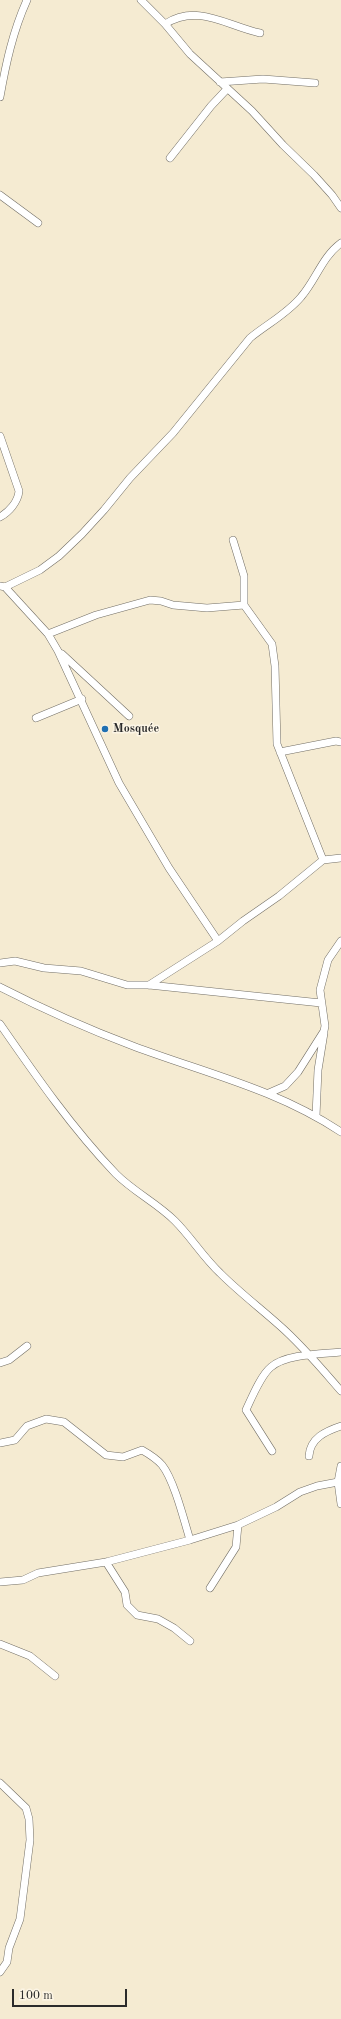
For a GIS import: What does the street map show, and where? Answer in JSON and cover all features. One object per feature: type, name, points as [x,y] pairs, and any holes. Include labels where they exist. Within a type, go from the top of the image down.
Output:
[{"type":"street","points":[[0,97],[11,44],[17,23],[27,0]]},
{"type":"street","points":[[141,0],[165,24],[190,54],[252,111],[283,146],[314,175],[332,195],[341,208]]},
{"type":"street","points":[[165,24],[174,19],[194,14],[260,33]]},
{"type":"street","points":[[220,82],[263,80],[315,83]]},
{"type":"street","points":[[170,158],[227,88]]},
{"type":"street","points":[[0,195],[38,223]]},
{"type":"street","points":[[218,941],[169,868],[119,783],[82,700],[48,634],[3,587],[40,570],[59,556],[82,534],[130,478],[173,433],[250,338],[261,329],[276,321],[300,299],[313,283],[323,261],[333,248],[341,243]]},
{"type":"street","points":[[0,436],[19,492],[17,499],[7,512],[0,517]]},
{"type":"street","points":[[233,540],[244,576],[244,605],[272,644],[275,666],[276,734],[280,752],[323,860]]},
{"type":"street","points":[[48,634],[96,615],[150,600],[161,601],[173,605],[207,608],[244,605]]},
{"type":"street","points":[[58,651],[129,716]]},
{"type":"street","points":[[36,718],[82,700]]},
{"type":"street","points":[[280,752],[336,741],[341,742]]},
{"type":"street","points":[[149,985],[218,941],[243,921],[280,896],[323,860],[341,858]]},
{"type":"street","points":[[316,1116],[318,1070],[326,1026],[321,1004],[320,990],[328,960],[341,941]]},
{"type":"street","points":[[0,963],[15,962],[68,972],[81,971],[127,985],[149,985],[321,1004]]},
{"type":"street","points":[[0,987],[41,1007],[133,1046],[269,1093],[316,1116],[341,1132]]},
{"type":"street","points":[[0,1024],[37,1078],[82,1138],[130,1187],[152,1201],[175,1221],[195,1247],[219,1272],[280,1325],[310,1354],[341,1391]]},
{"type":"street","points":[[269,1093],[285,1086],[298,1072],[324,1031]]},
{"type":"street","points":[[0,1362],[9,1360],[27,1346]]},
{"type":"street","points":[[272,1451],[246,1410],[263,1375],[272,1365],[283,1360],[310,1354],[341,1352]]},
{"type":"street","points":[[0,1443],[15,1440],[27,1426],[46,1419],[64,1422],[106,1455],[123,1457],[142,1450],[152,1455],[162,1465],[167,1474],[184,1517],[190,1540]]},
{"type":"street","points":[[309,1456],[311,1446],[321,1435],[341,1426]]},
{"type":"street","points":[[341,1466],[338,1482],[341,1504]]},
{"type":"street","points":[[0,1582],[23,1580],[38,1573],[106,1562],[190,1540],[238,1525],[276,1507],[300,1492],[318,1486],[338,1482]]},
{"type":"street","points":[[210,1588],[236,1547],[238,1525]]},
{"type":"street","points":[[106,1562],[125,1592],[127,1605],[137,1615],[158,1619],[174,1628],[190,1641]]},
{"type":"street","points":[[0,1644],[30,1656],[55,1676]]},
{"type":"street","points":[[0,1783],[26,1808],[29,1819],[30,1840],[20,1919],[9,1948],[6,1962],[0,1972]]},
{"type":"place","name":"Mosquée","points":[[105,729]]}]
